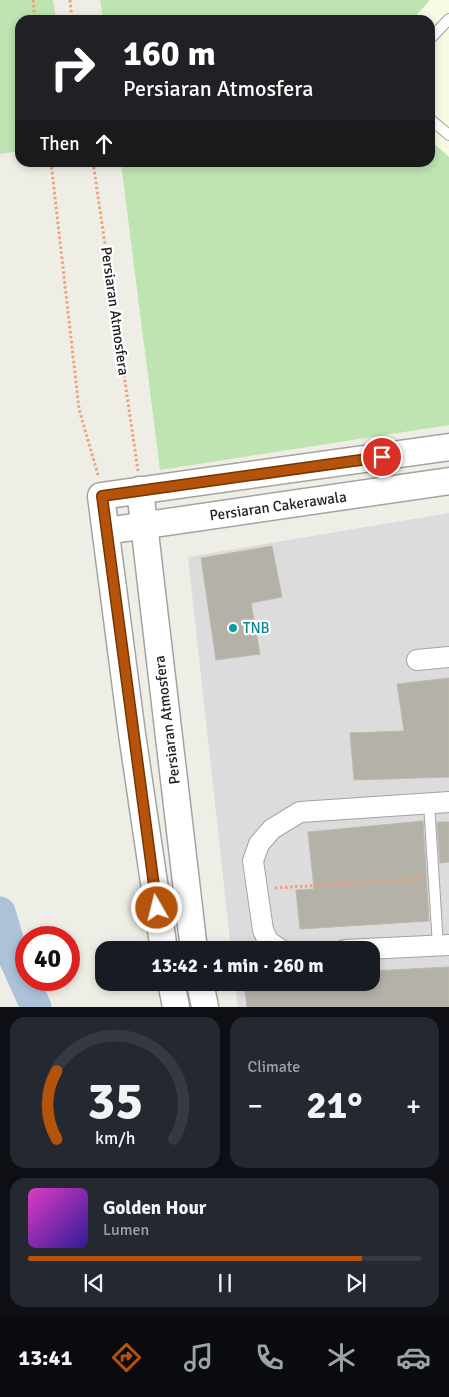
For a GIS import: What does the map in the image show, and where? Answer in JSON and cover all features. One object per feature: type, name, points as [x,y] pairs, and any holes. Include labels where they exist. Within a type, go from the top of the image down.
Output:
[{"type":"street","points":[[163,941],[132,734],[102,496],[449,447]]},
{"type":"street","name":"Persiaran Cakerawala","points":[[106,531],[449,481]]},
{"type":"street","name":"Persiaran Atmosfera","points":[[140,490],[193,941]]},
{"type":"street","points":[[417,660],[449,657]]},
{"type":"street","points":[[268,941],[263,930],[253,861],[259,844],[272,829],[286,818],[300,812],[439,802]]},
{"type":"street","points":[[380,949],[443,946]]},
{"type":"street","points":[[173,991],[176,1007]]},
{"type":"street","points":[[202,991],[205,1007]]},
{"type":"lane","points":[[435,34],[449,19]]},
{"type":"lane","points":[[435,123],[449,135]]},
{"type":"lane","points":[[439,802],[434,878],[443,946]]},
{"type":"path","points":[[33,0],[34,15]]},
{"type":"path","points":[[70,0],[72,15]]},
{"type":"path","points":[[52,167],[78,409],[102,496]]},
{"type":"path","name":"Persiaran Atmosfera","points":[[94,167],[140,490]]},
{"type":"path","points":[[257,889],[434,878]]},
{"type":"shaded area","points":[[430,0],[449,0],[449,157],[435,144],[435,15],[416,15]]},
{"type":"shaded area","points":[[449,513],[449,1007],[238,1007],[236,991],[380,991],[380,941],[230,941],[188,557]]},
{"type":"green space","points":[[0,0],[53,0],[55,15],[15,15],[15,152],[0,154]]},
{"type":"green space","points":[[100,0],[430,0],[416,15],[102,15]]},
{"type":"green space","points":[[435,144],[449,157],[449,425],[160,470],[122,167],[435,167]]},
{"type":"building","name":"TNB","points":[[272,546],[282,597],[251,603],[260,654],[216,660],[201,558]]},
{"type":"building","points":[[449,678],[449,777],[354,780],[350,733],[404,731],[397,684]]},
{"type":"building","points":[[423,821],[429,921],[300,929],[296,890],[314,889],[308,832]]},
{"type":"building","points":[[437,822],[449,822],[449,862],[440,863]]},
{"type":"building","points":[[449,967],[449,1007],[247,1007],[245,991],[380,991],[380,971]]},
{"type":"waterway","points":[[0,912],[13,956],[36,1007]]},
{"type":"place","name":"TNB","points":[[233,628]]},
{"type":"route","points":[[157,908],[132,734],[102,496],[126,491],[382,457]]}]
